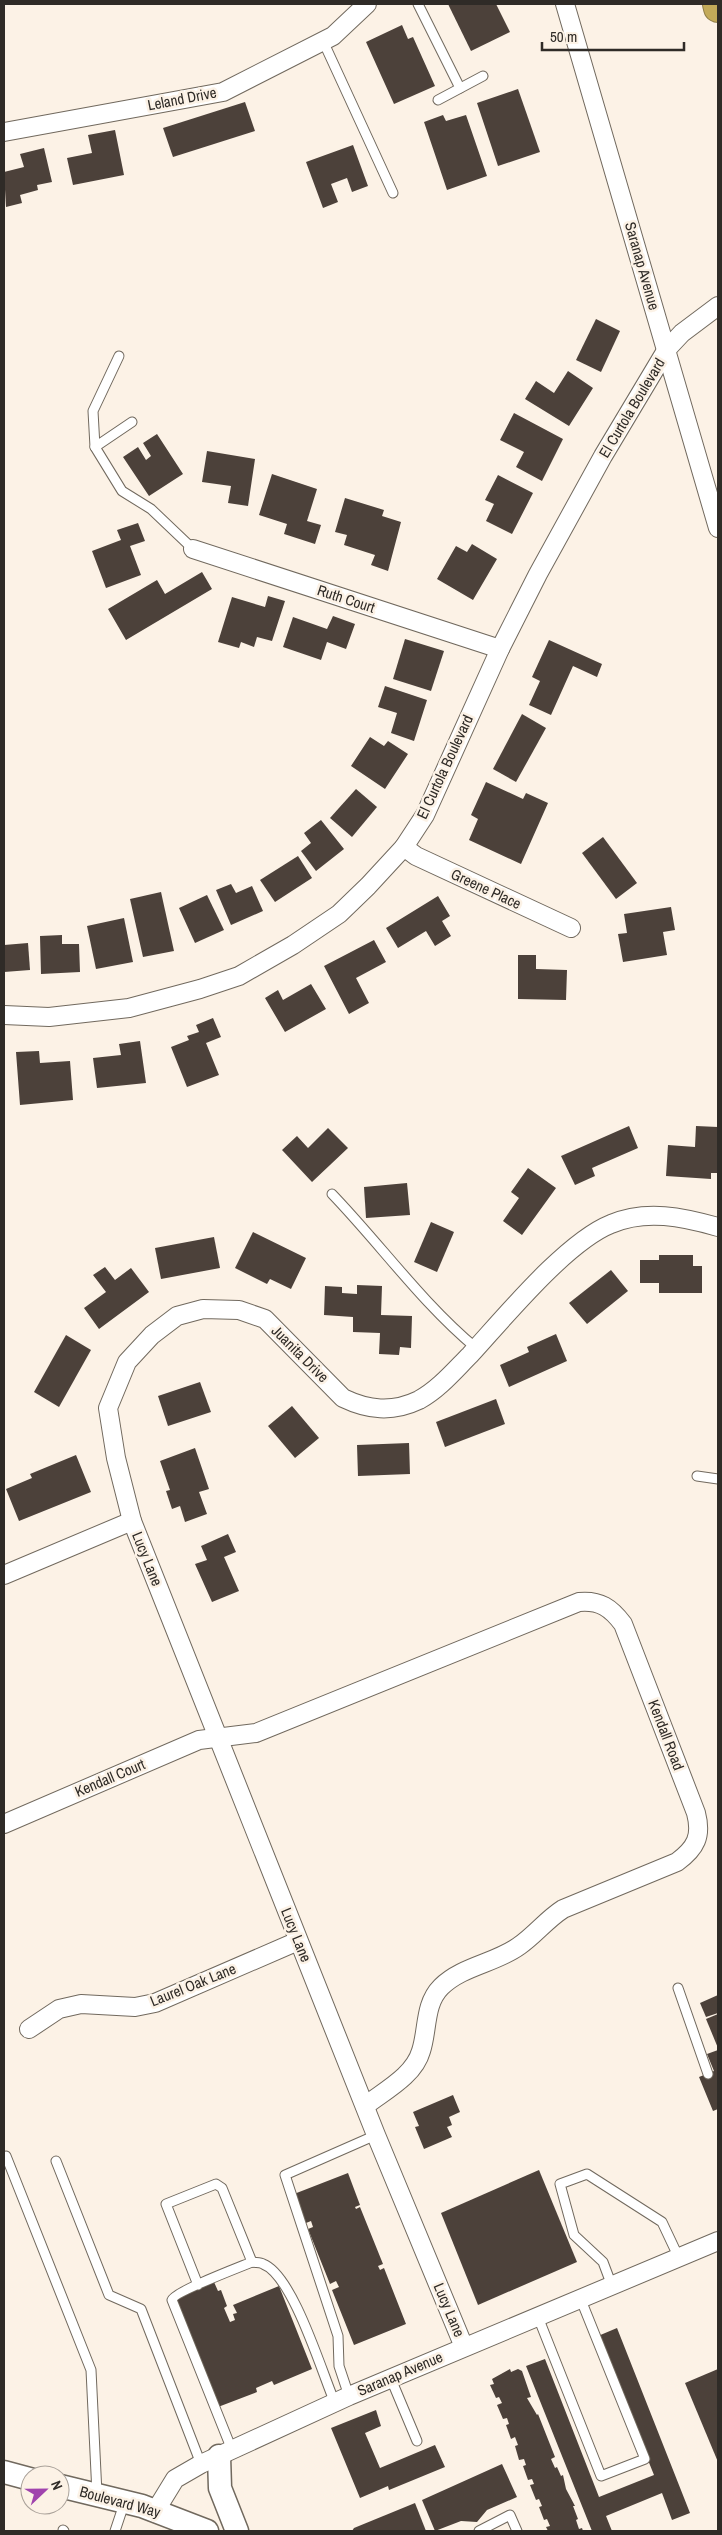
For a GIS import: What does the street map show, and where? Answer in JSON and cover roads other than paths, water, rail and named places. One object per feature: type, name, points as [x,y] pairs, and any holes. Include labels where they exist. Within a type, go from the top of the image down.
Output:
[{"type":"highway","points":[[716,4],[718,8]]},
{"type":"street","name":"Leland Drive","points":[[4,132],[223,92],[333,36],[367,4]]},
{"type":"street","name":"Saranap Avenue","points":[[566,4],[718,528]]},
{"type":"street","name":"El Curtola Boulevard","points":[[4,1015],[49,1017],[129,1008],[200,990],[239,976],[293,945],[339,914],[404,847],[425,815],[500,649],[603,456],[667,349],[682,333],[713,310]]},
{"type":"street","name":"Ruth Court","points":[[193,549],[500,649]]},
{"type":"street","name":"Greene Place","points":[[404,847],[416,856],[571,928]]},
{"type":"street","name":"Juanita Drive","points":[[132,1521],[116,1458],[108,1408],[127,1362],[152,1335],[177,1316],[203,1309],[221,1309],[239,1310],[265,1319],[343,1398],[359,1406],[376,1409],[399,1406],[419,1399],[439,1387],[574,1247],[591,1234],[611,1223],[628,1218],[664,1215],[683,1217],[718,1227]]},
{"type":"street","points":[[4,1575],[132,1521]]},
{"type":"street","name":"Lucy Lane","points":[[132,1521],[298,1941],[464,2347]]},
{"type":"street","name":"Kendall Road","points":[[218,1738],[256,1734],[579,1602],[592,1601],[603,1604],[624,1624],[700,1826],[690,1852],[677,1862],[563,1909],[549,1918],[519,1946],[455,1977],[441,1987],[433,1999],[428,2013],[421,2052],[412,2070],[365,2106]]},
{"type":"street","name":"Kendall Court","points":[[4,1824],[199,1740],[218,1738]]},
{"type":"street","name":"Laurel Oak Lane","points":[[29,2029],[58,2009],[66,2007],[81,2004],[135,2007],[154,2003],[298,1941]]},
{"type":"street","name":"Saranap Avenue","points":[[156,2510],[175,2479],[217,2456],[342,2399],[718,2241]]},
{"type":"street","points":[[217,2456],[220,2488],[237,2531]]},
{"type":"street","points":[[4,2472],[20,2476]]},
{"type":"street","name":"Boulevard Way","points":[[70,2488],[156,2510],[207,2531]]},
{"type":"lane","points":[[418,4],[460,88]]},
{"type":"lane","points":[[323,41],[394,193]]},
{"type":"lane","points":[[438,100],[483,76]]},
{"type":"lane","points":[[120,356],[93,411],[95,447],[122,491],[151,509],[193,549]]},
{"type":"lane","points":[[95,447],[132,422]]},
{"type":"lane","points":[[332,1194],[366,1230],[426,1301],[452,1328],[476,1348]]},
{"type":"lane","points":[[697,1476],[718,1479]]},
{"type":"lane","points":[[678,1988],[708,2074]]},
{"type":"lane","points":[[342,2399],[338,2336],[284,2175],[376,2135]]},
{"type":"lane","points":[[4,2157],[6,2156],[91,2370],[97,2494]]},
{"type":"lane","points":[[56,2161],[109,2295],[140,2309],[217,2456]]},
{"type":"lane","points":[[612,2286],[603,2262],[574,2235],[560,2184],[587,2174],[662,2222],[679,2258]]},
{"type":"lane","points":[[198,2285],[166,2207],[168,2201],[216,2184],[220,2185],[252,2262]]},
{"type":"lane","points":[[217,2456],[172,2300],[174,2295],[252,2262],[264,2264],[275,2273],[290,2292],[342,2399]]},
{"type":"lane","points":[[538,2317],[601,2476],[645,2458],[581,2300]]},
{"type":"lane","points":[[391,2379],[417,2440]]},
{"type":"lane","points":[[115,2531],[125,2501]]},
{"type":"lane","points":[[479,2531],[510,2515],[517,2531]]}]
